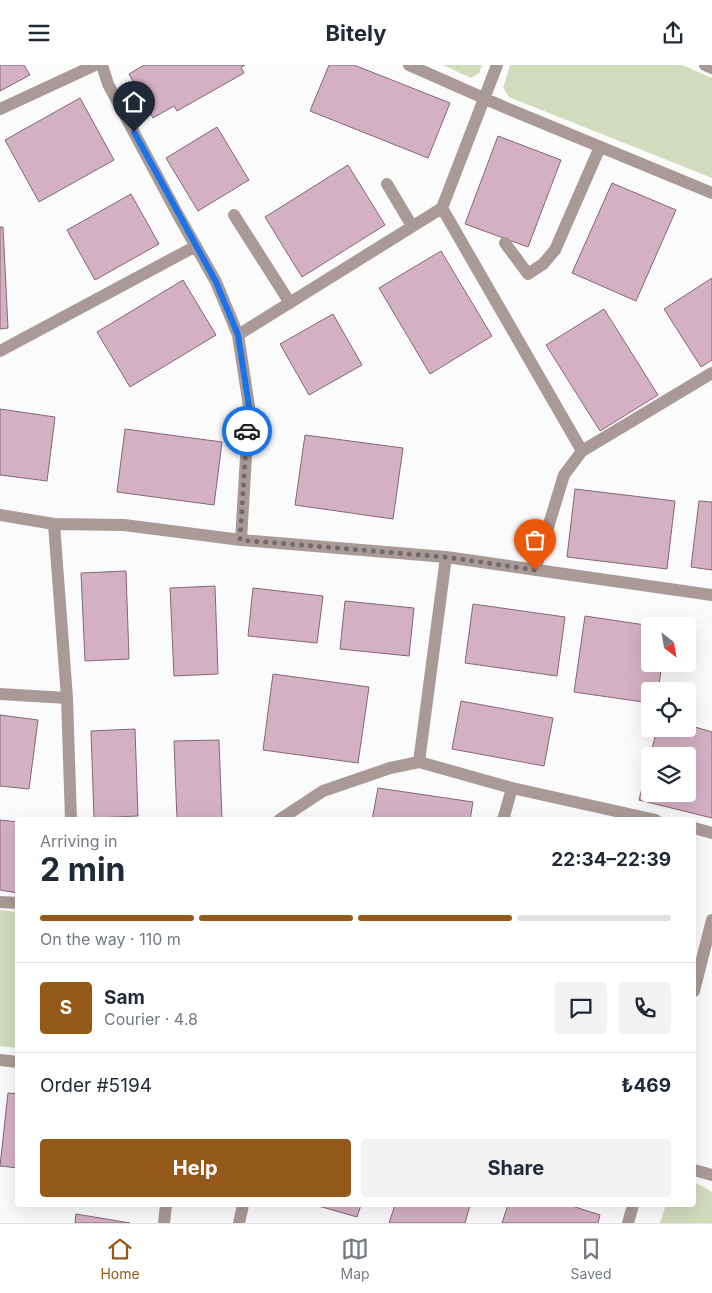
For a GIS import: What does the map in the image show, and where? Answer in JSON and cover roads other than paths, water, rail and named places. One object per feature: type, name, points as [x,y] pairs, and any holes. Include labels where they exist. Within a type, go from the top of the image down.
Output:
[{"type":"street","points":[[0,109],[95,65]]},
{"type":"street","points":[[102,65],[108,84],[216,282],[238,335],[249,406],[240,540]]},
{"type":"street","points":[[409,65],[712,193]]},
{"type":"street","points":[[238,335],[442,208],[497,65]]},
{"type":"street","points":[[705,65],[712,68]]},
{"type":"street","points":[[505,243],[528,275],[543,263],[555,249],[600,147]]},
{"type":"street","points":[[387,184],[412,226]]},
{"type":"street","points":[[442,208],[582,451]]},
{"type":"street","points":[[234,215],[290,303]]},
{"type":"street","points":[[0,351],[196,246]]},
{"type":"street","points":[[535,570],[564,475],[582,451],[712,373]]},
{"type":"street","points":[[0,515],[54,524],[124,525],[240,540],[446,557],[712,595]]},
{"type":"street","points":[[54,524],[67,698],[72,817]]},
{"type":"street","points":[[419,762],[446,557]]},
{"type":"street","points":[[0,694],[67,698]]},
{"type":"street","points":[[284,817],[323,791],[390,767],[419,762],[512,788],[642,817]]},
{"type":"street","points":[[504,817],[512,788]]},
{"type":"street","points":[[696,829],[712,833]]},
{"type":"street","points":[[0,901],[15,903]]},
{"type":"street","points":[[696,985],[709,943],[712,920]]},
{"type":"street","points":[[0,1060],[15,1062]]},
{"type":"street","points":[[696,1171],[712,1175]]},
{"type":"street","points":[[164,1223],[166,1207]]},
{"type":"street","points":[[239,1223],[243,1207]]},
{"type":"street","points":[[628,1223],[632,1207]]}]
